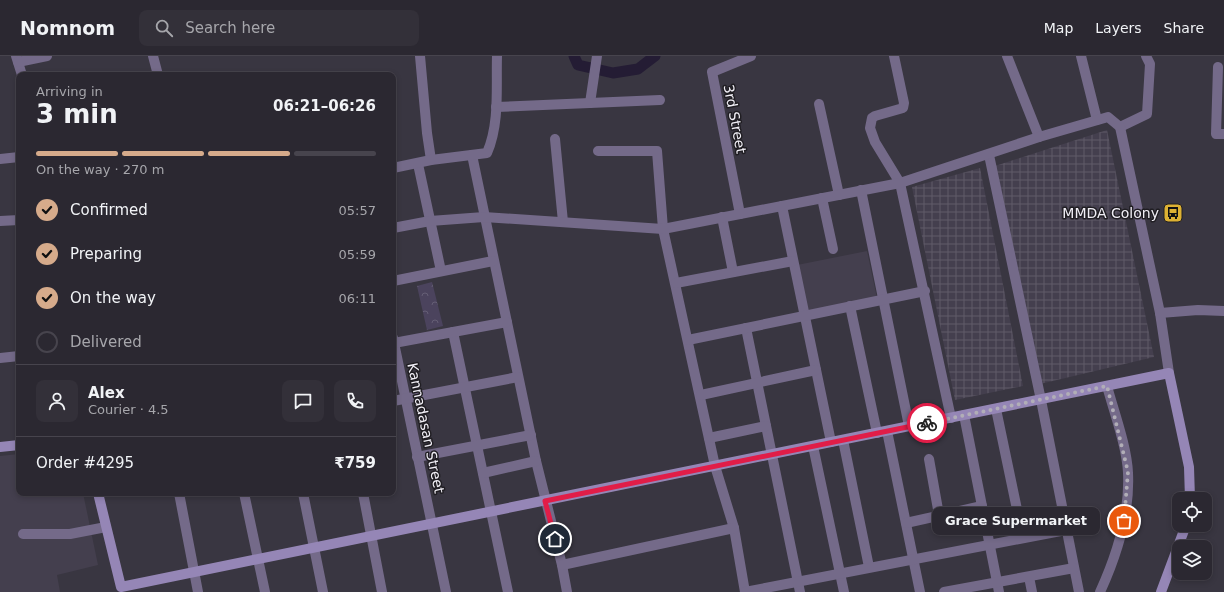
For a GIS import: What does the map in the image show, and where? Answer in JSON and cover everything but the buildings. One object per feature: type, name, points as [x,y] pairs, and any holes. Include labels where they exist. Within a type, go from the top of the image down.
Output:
[{"type":"street","points":[[21,72],[17,59],[47,56]]},
{"type":"street","points":[[153,56],[157,72]]},
{"type":"street","points":[[420,56],[431,160]]},
{"type":"street","points":[[396,168],[431,160],[487,153],[491,143],[496,106],[496,56]]},
{"type":"street","name":"3rd Street","points":[[740,214],[712,72],[751,56]]},
{"type":"street","points":[[894,56],[904,103],[903,108],[875,116],[872,118],[870,128],[875,142],[900,183],[925,291],[951,418]]},
{"type":"street","points":[[1007,56],[1039,137]]},
{"type":"street","points":[[1081,56],[1097,120]]},
{"type":"street","points":[[1120,127],[1147,114],[1150,64],[1146,56]]},
{"type":"street","points":[[590,103],[597,60]]},
{"type":"street","points":[[1218,68],[1220,134]]},
{"type":"street","points":[[496,106],[660,100]]},
{"type":"street","points":[[819,104],[839,195]]},
{"type":"street","points":[[396,227],[430,220],[484,217],[663,228],[900,183],[1039,137],[1108,117],[1120,127],[1160,313],[1169,374],[1189,467],[1190,492]]},
{"type":"street","points":[[555,139],[563,222]]},
{"type":"street","points":[[598,151],[657,151],[663,228],[701,395],[715,466],[734,528],[745,592],[840,572],[1066,530]]},
{"type":"street","points":[[988,155],[1041,400],[1079,592]]},
{"type":"street","points":[[472,156],[536,461],[562,565],[567,592]]},
{"type":"street","points":[[0,159],[16,157]]},
{"type":"street","points":[[418,164],[441,272]]},
{"type":"street","points":[[861,190],[909,426]]},
{"type":"street","points":[[822,198],[833,249]]},
{"type":"street","points":[[782,206],[831,442]]},
{"type":"street","points":[[722,217],[733,272]]},
{"type":"street","points":[[0,221],[16,220]]},
{"type":"street","points":[[396,280],[493,261]]},
{"type":"street","points":[[676,283],[793,261]]},
{"type":"street","points":[[688,340],[925,291]]},
{"type":"street","points":[[850,306],[906,523],[920,592]]},
{"type":"street","points":[[1160,313],[1198,310],[1224,311]]},
{"type":"street","points":[[396,341],[507,322]]},
{"type":"street","points":[[746,328],[800,592]]},
{"type":"street","points":[[454,332],[508,592]]},
{"type":"street","name":"Kannadasan Street","points":[[396,351],[446,592]]},
{"type":"street","points":[[0,358],[16,356]]},
{"type":"street","points":[[701,395],[816,370]]},
{"type":"street","points":[[99,496],[121,590],[194,572],[1169,374]]},
{"type":"street","points":[[396,402],[518,377]]},
{"type":"street","points":[[1100,592],[1118,545],[1128,497],[1128,472],[1107,386]]},
{"type":"street","points":[[996,409],[1023,538]]},
{"type":"street","points":[[964,415],[998,587]]},
{"type":"street","points":[[709,438],[766,426]]},
{"type":"street","points":[[417,457],[477,444],[531,435]]},
{"type":"street","points":[[843,440],[869,567]]},
{"type":"street","points":[[0,447],[16,445]]},
{"type":"street","points":[[813,446],[844,592]]},
{"type":"street","points":[[929,459],[939,515]]},
{"type":"street","points":[[483,473],[536,461]]},
{"type":"street","points":[[179,496],[198,592]]},
{"type":"street","points":[[245,496],[265,592]]},
{"type":"street","points":[[304,496],[323,592]]},
{"type":"street","points":[[364,496],[382,592]]},
{"type":"street","points":[[906,523],[982,506]]},
{"type":"street","points":[[23,534],[70,534],[106,527]]},
{"type":"street","points":[[562,565],[734,528]]},
{"type":"street","points":[[1161,592],[1183,532]]},
{"type":"street","points":[[944,592],[998,587],[1029,577],[1074,568]]},
{"type":"street","points":[[1029,577],[1032,592]]},
{"type":"shaded area","points":[[1107,130],[1154,357],[1040,384],[995,166]]},
{"type":"shaded area","points":[[980,168],[1023,386],[955,400],[912,187]]},
{"type":"shaded area","points":[[867,251],[877,298],[807,313],[797,265]]},
{"type":"shaded area","points":[[16,454],[16,496],[84,496],[98,565],[57,575],[60,592],[0,592],[0,456]]},
{"type":"green space","points":[[432,282],[443,326],[427,330],[417,286]]},
{"type":"waterway","points":[[574,56],[578,65],[613,73],[638,69],[655,56]]},
{"type":"way so far","points":[[927,423],[1107,386],[1128,472],[1128,497],[1124,521]]},
{"type":"place","name":"MMDA Colony","points":[[1173,213]]},
{"type":"place","name":"Grace Supermarket","points":[[1124,521]]},
{"type":"route","points":[[555,539],[545,501],[927,423]]}]
